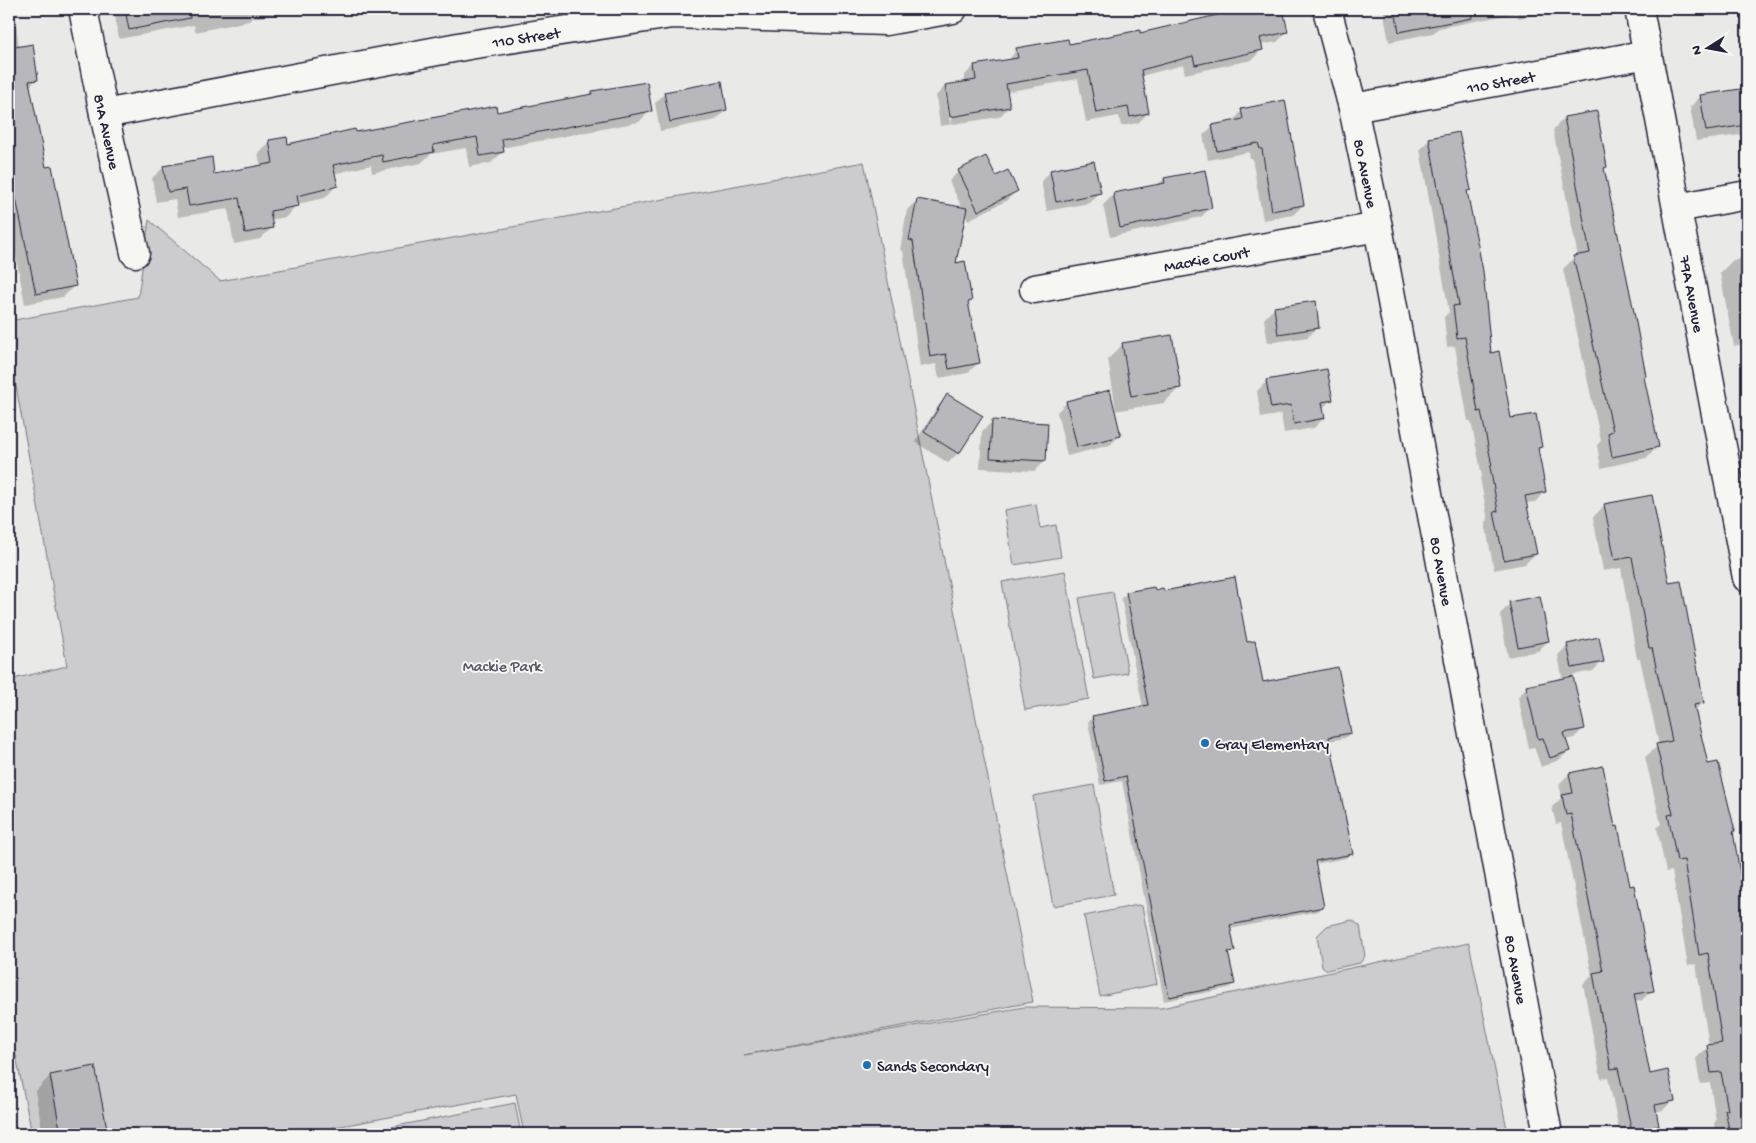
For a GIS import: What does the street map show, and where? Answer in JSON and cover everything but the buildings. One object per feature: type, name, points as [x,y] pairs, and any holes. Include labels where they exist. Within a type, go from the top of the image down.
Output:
[{"type":"street","name":"81A Avenue","points":[[83,9],[135,252]]},
{"type":"street","name":"110 Street","points":[[104,114],[469,45],[672,14],[827,14],[886,21],[953,9]]},
{"type":"street","name":"80 Avenue","points":[[1327,9],[1353,108],[1378,227],[1548,1134]]},
{"type":"street","name":"79A Avenue","points":[[1639,9],[1744,540],[1747,578]]},
{"type":"street","name":"110 Street","points":[[1353,108],[1648,54]]},
{"type":"street","points":[[1677,208],[1747,195]]},
{"type":"street","name":"MacKie Court","points":[[1034,289],[1378,227]]},
{"type":"green space","name":"Mackie Park","points":[[864,162],[1033,1002],[744,1055],[1024,1007],[1161,1008],[1469,943],[1508,1134],[524,1134],[516,1094],[297,1134],[32,1134],[9,1022],[9,680],[67,666],[9,348],[9,321],[138,297],[149,220],[220,281]]},
{"type":"green space","points":[[1036,504],[1040,528],[1056,525],[1061,557],[1014,565],[1004,510]]},
{"type":"green space","points":[[1065,571],[1089,699],[1025,710],[1002,582]]},
{"type":"green space","points":[[1113,592],[1128,673],[1094,679],[1079,598]]},
{"type":"green space","points":[[1094,785],[1114,895],[1053,906],[1033,796]]},
{"type":"green space","points":[[1138,905],[1142,906],[1157,984],[1100,996],[1084,916]]},
{"type":"green space","points":[[1352,920],[1360,926],[1365,956],[1360,963],[1327,970],[1322,966],[1317,936],[1327,926]]},
{"type":"green space","points":[[515,1103],[521,1134],[387,1134],[386,1128]]},
{"type":"place","name":"Gray Elementary","points":[[1205,743]]},
{"type":"place","name":"Sands Secondary","points":[[867,1065]]}]
